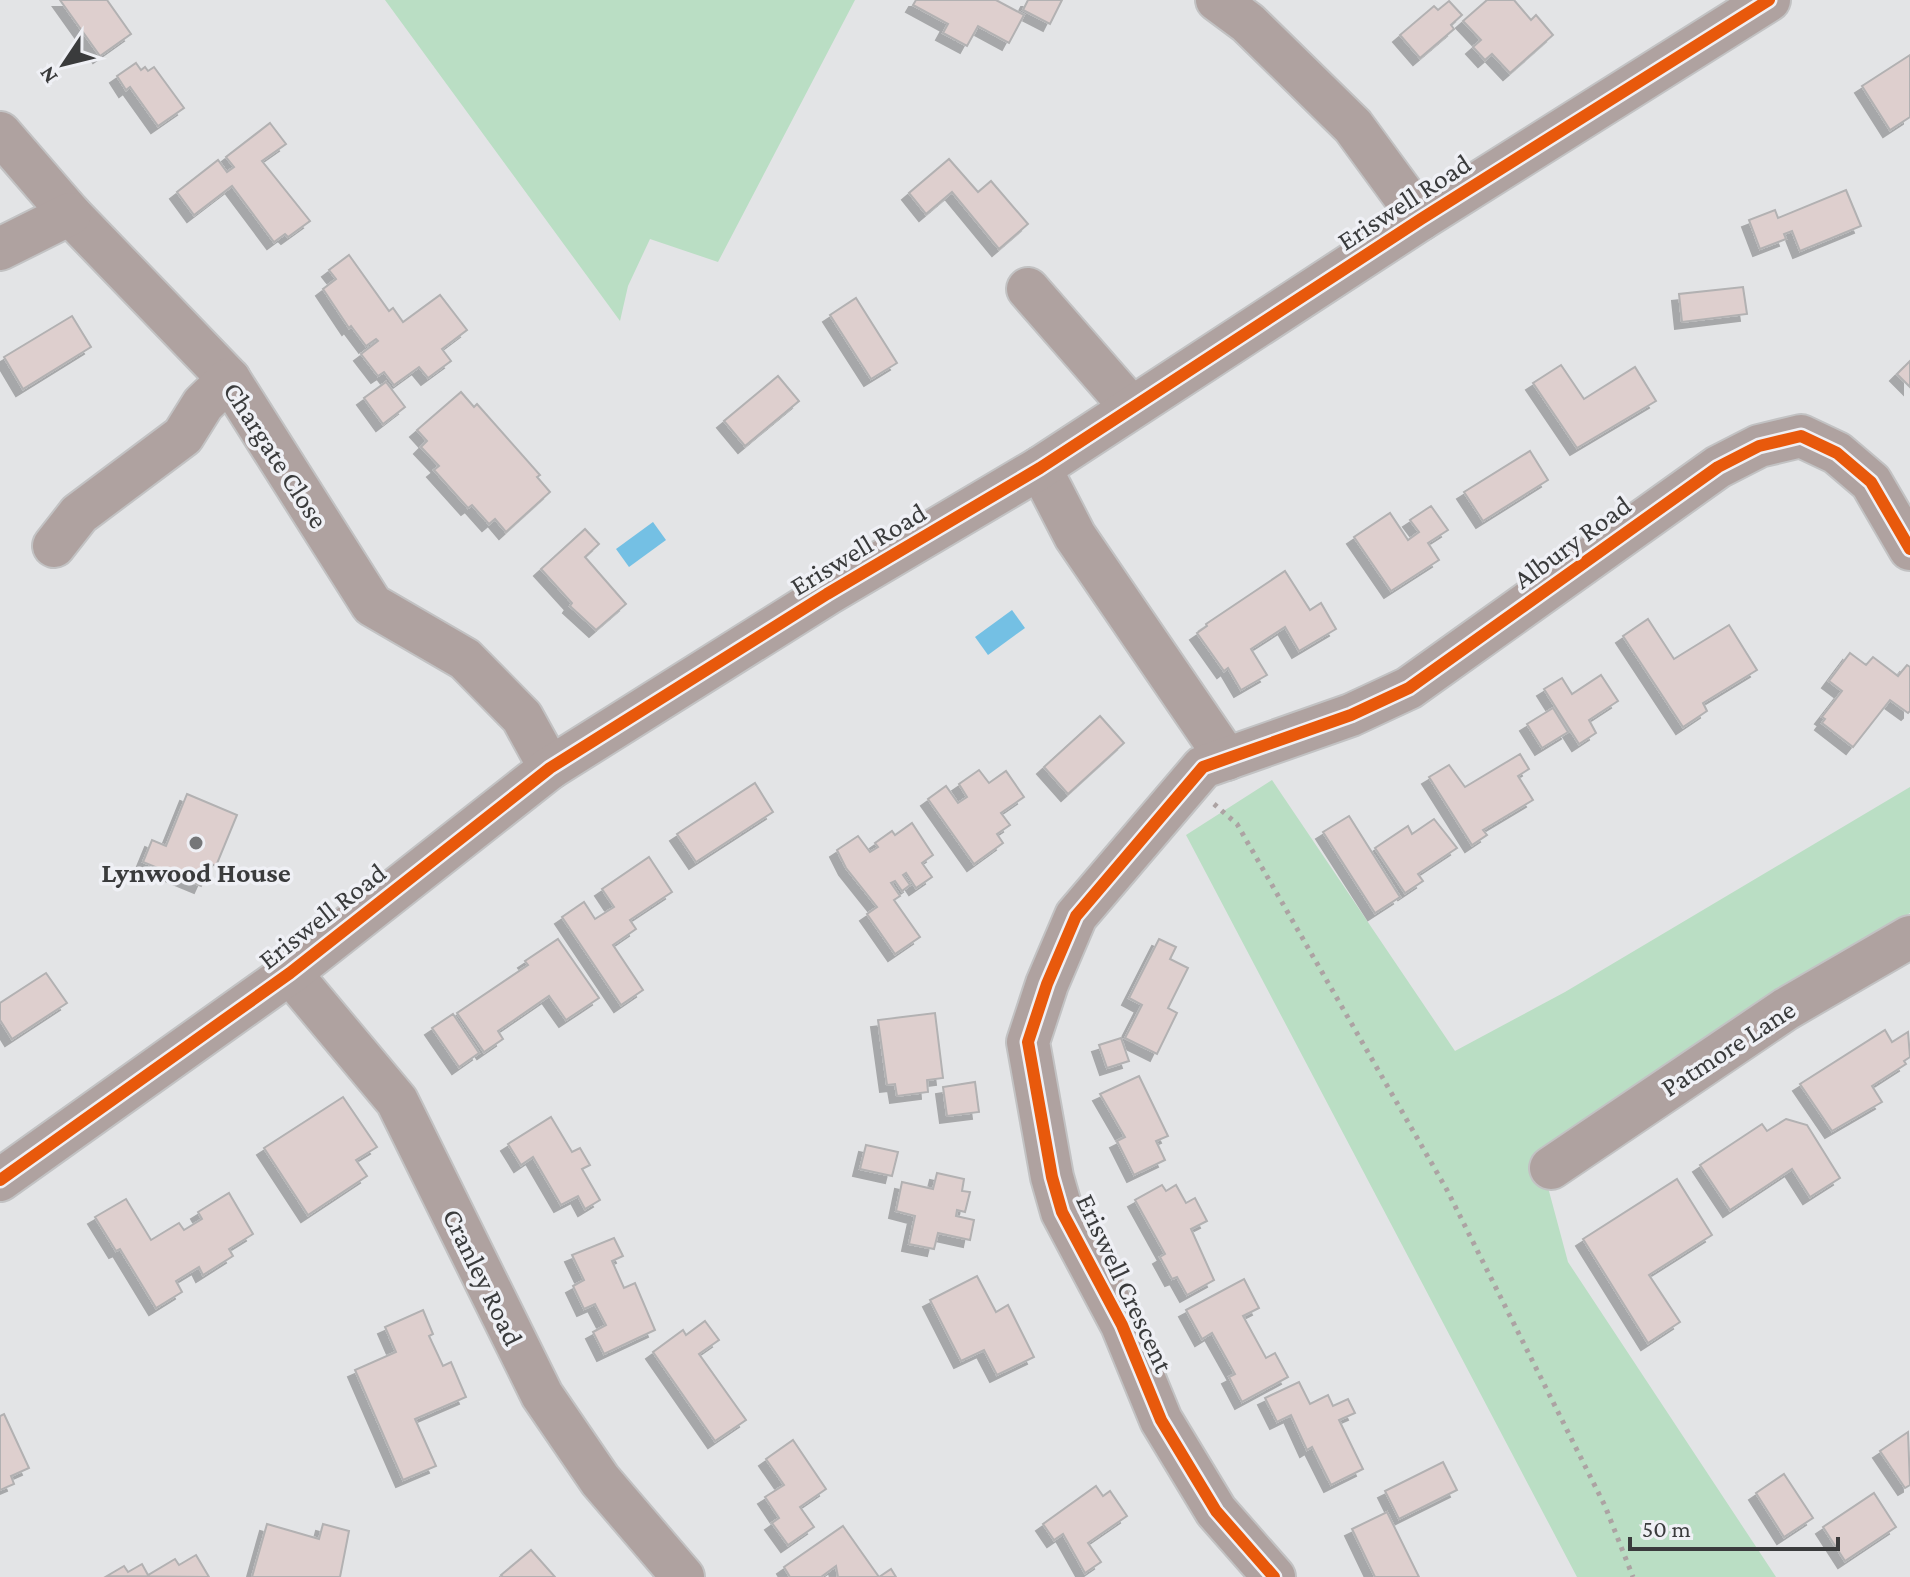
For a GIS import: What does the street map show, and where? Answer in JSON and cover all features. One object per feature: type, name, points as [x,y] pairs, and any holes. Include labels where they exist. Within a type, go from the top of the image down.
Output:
[{"type":"street","points":[[1217,0],[1248,23],[1353,126],[1421,219]]},
{"type":"street","name":"Eriswell Road","points":[[0,1180],[290,973],[550,768],[827,594],[1040,468],[1421,219],[1769,0]]},
{"type":"street","name":"Chargate Close","points":[[0,133],[70,214],[229,379],[372,605],[465,659],[522,717],[550,768]]},
{"type":"street","points":[[0,249],[70,214]]},
{"type":"street","points":[[1028,289],[1131,407]]},
{"type":"street","points":[[54,546],[79,514],[183,436],[203,404],[229,379]]},
{"type":"street","name":"Albury Road","points":[[1227,759],[1351,715],[1409,688],[1718,467],[1759,446],[1801,436],[1837,453],[1871,482],[1910,549]]},
{"type":"street","points":[[1040,468],[1075,536],[1227,759]]},
{"type":"street","name":"Eriswell Crescent","points":[[1227,759],[1203,767],[1076,916],[1047,984],[1028,1042],[1052,1177],[1062,1212],[1122,1325],[1161,1420],[1216,1511],[1274,1577]]},
{"type":"street","name":"Patmore Lane","points":[[1551,1168],[1786,1009],[1910,937]]},
{"type":"street","name":"Cranley Road","points":[[290,973],[397,1101],[542,1395],[600,1480],[683,1577]]},
{"type":"path","points":[[1190,782],[1237,824],[1447,1190],[1605,1506],[1633,1577]]},
{"type":"green space","points":[[385,0],[855,0],[718,262],[650,239],[628,286],[620,321]]},
{"type":"green space","points":[[1272,780],[1455,1051],[1565,992],[1910,787],[1910,913],[1542,1165],[1568,1262],[1776,1577],[1577,1577],[1186,835]]},
{"type":"water","points":[[653,522],[666,540],[629,567],[616,549]]},
{"type":"water","points":[[1012,610],[1025,628],[988,655],[975,637]]},
{"type":"building","points":[[60,0],[107,0],[131,34],[100,56]]},
{"type":"building","points":[[916,0],[996,0],[1024,15],[1009,43],[978,26],[967,46],[943,33],[948,24],[913,5]]},
{"type":"building","points":[[1028,0],[1062,0],[1050,24],[1023,10]]},
{"type":"building","points":[[1487,0],[1514,0],[1531,20],[1536,15],[1553,35],[1510,73],[1492,54],[1485,60],[1473,47],[1481,40],[1463,21]]},
{"type":"building","points":[[1449,1],[1462,15],[1451,25],[1454,29],[1420,58],[1400,35],[1434,6],[1438,10]]},
{"type":"building","points":[[1910,55],[1910,117],[1890,130],[1862,86]]},
{"type":"building","points":[[136,63],[141,70],[145,67],[148,71],[154,67],[184,108],[158,126],[130,87],[126,90],[117,76]]},
{"type":"building","points":[[270,123],[286,144],[262,161],[310,221],[288,237],[285,234],[274,242],[232,186],[194,215],[177,192],[218,160],[227,172],[234,167],[226,157]]},
{"type":"building","points":[[949,159],[978,192],[991,181],[1028,224],[999,249],[952,192],[926,214],[909,193]]},
{"type":"building","points":[[1846,190],[1861,226],[1800,251],[1792,231],[1784,234],[1786,239],[1760,249],[1749,220],[1775,210],[1778,218]]},
{"type":"building","points":[[349,255],[389,311],[393,308],[403,322],[440,295],[467,330],[442,349],[451,361],[428,378],[419,367],[394,385],[384,372],[378,376],[361,354],[378,341],[376,339],[366,346],[351,326],[349,328],[323,289],[336,279],[329,270]]},
{"type":"building","points":[[1743,287],[1747,314],[1682,322],[1679,294]]},
{"type":"building","points":[[856,298],[897,363],[871,379],[830,315]]},
{"type":"building","points":[[72,316],[91,347],[23,389],[4,357]]},
{"type":"building","points":[[1910,361],[1910,387],[1897,374]]},
{"type":"building","points":[[1561,365],[1584,399],[1635,367],[1656,401],[1577,448],[1533,383]]},
{"type":"building","points":[[778,376],[799,401],[745,446],[724,421]]},
{"type":"building","points":[[386,382],[405,407],[383,424],[364,398]]},
{"type":"building","points":[[461,392],[474,407],[477,404],[540,475],[537,477],[550,492],[506,532],[495,519],[489,524],[472,505],[468,508],[434,470],[439,466],[421,447],[427,441],[417,430]]},
{"type":"building","points":[[1530,451],[1548,480],[1483,521],[1464,492]]},
{"type":"building","points":[[1431,506],[1448,530],[1428,543],[1439,560],[1391,591],[1354,537],[1390,513],[1408,540],[1419,532],[1410,520]]},
{"type":"building","points":[[585,529],[599,544],[585,557],[626,604],[596,630],[570,606],[572,603],[541,569]]},
{"type":"building","points":[[1285,571],[1310,610],[1321,603],[1336,629],[1299,651],[1285,627],[1251,649],[1267,675],[1241,690],[1228,668],[1224,671],[1197,633]]},
{"type":"building","points":[[1648,619],[1674,659],[1729,625],[1757,670],[1703,703],[1707,711],[1683,727],[1623,636]]},
{"type":"building","points":[[1850,653],[1866,665],[1873,657],[1898,676],[1907,665],[1910,667],[1910,711],[1908,713],[1890,700],[1853,747],[1822,723],[1825,719],[1822,717],[1842,691],[1829,681]]},
{"type":"building","points":[[1601,675],[1618,701],[1589,720],[1596,733],[1579,744],[1544,689],[1562,678],[1572,694]]},
{"type":"building","points":[[1553,708],[1568,732],[1542,748],[1527,724]]},
{"type":"building","points":[[1100,716],[1124,743],[1068,794],[1044,767]]},
{"type":"building","points":[[1520,754],[1529,769],[1518,776],[1533,800],[1483,830],[1487,835],[1472,845],[1429,777],[1449,765],[1465,787]]},
{"type":"building","points":[[979,770],[989,783],[1006,771],[1024,797],[1001,813],[1010,825],[997,834],[1003,843],[974,864],[928,799],[946,786],[958,803],[967,797],[959,784]]},
{"type":"building","points":[[755,783],[773,812],[696,862],[677,834]]},
{"type":"building","name":"Lynwood House","points":[[187,794],[237,815],[216,866],[211,864],[201,886],[143,862],[152,840],[166,846]]},
{"type":"building","points":[[1349,816],[1400,897],[1375,913],[1323,832]]},
{"type":"building","points":[[1434,819],[1457,848],[1418,874],[1423,881],[1405,893],[1375,848],[1408,826],[1412,834]]},
{"type":"building","points":[[912,823],[933,855],[922,863],[932,877],[916,888],[906,873],[903,875],[910,885],[902,891],[895,881],[891,883],[900,896],[894,900],[920,937],[895,954],[867,914],[877,907],[846,868],[837,850],[858,836],[870,852],[878,847],[875,843],[892,831],[895,835]]},
{"type":"building","points":[[649,857],[672,892],[630,920],[636,929],[613,945],[643,990],[621,1005],[562,917],[584,902],[595,919],[614,907],[602,889]]},
{"type":"building","points":[[558,939],[599,998],[566,1020],[549,996],[498,1031],[503,1039],[484,1052],[457,1013],[528,965],[525,961]]},
{"type":"building","points":[[1159,939],[1176,947],[1170,959],[1188,968],[1168,1008],[1177,1013],[1157,1054],[1125,1038],[1142,1005],[1129,998]]},
{"type":"building","points":[[46,973],[67,1003],[12,1039],[0,1020],[0,1003]]},
{"type":"building","points":[[935,1013],[943,1078],[927,1080],[928,1092],[897,1096],[895,1084],[887,1085],[878,1020]]},
{"type":"building","points":[[453,1014],[479,1053],[459,1067],[432,1028]]},
{"type":"building","points":[[1885,1030],[1892,1042],[1908,1032],[1910,1057],[1904,1061],[1906,1064],[1872,1086],[1882,1102],[1832,1131],[1800,1084]]},
{"type":"building","points":[[1121,1038],[1129,1061],[1107,1068],[1099,1045]]},
{"type":"building","points":[[1139,1076],[1168,1136],[1156,1141],[1165,1160],[1134,1175],[1117,1141],[1125,1137],[1100,1094]]},
{"type":"building","points":[[975,1082],[979,1112],[947,1116],[943,1087]]},
{"type":"building","points":[[343,1097],[377,1147],[356,1160],[367,1176],[308,1215],[264,1148]]},
{"type":"building","points":[[551,1117],[572,1152],[580,1148],[590,1165],[582,1169],[600,1200],[585,1209],[578,1196],[561,1205],[533,1157],[521,1165],[508,1144]]},
{"type":"building","points":[[1786,1119],[1807,1125],[1840,1178],[1810,1197],[1792,1169],[1730,1210],[1700,1165],[1762,1124],[1767,1131]]},
{"type":"building","points":[[866,1145],[898,1152],[892,1176],[860,1169]]},
{"type":"building","points":[[937,1173],[964,1179],[962,1191],[970,1192],[965,1212],[957,1210],[956,1216],[974,1220],[970,1240],[938,1233],[934,1249],[909,1244],[915,1216],[896,1211],[902,1182],[933,1189]]},
{"type":"building","points":[[1677,1179],[1712,1235],[1649,1275],[1680,1322],[1648,1343],[1583,1239]]},
{"type":"building","points":[[1162,1185],[1166,1191],[1176,1185],[1186,1203],[1195,1198],[1207,1221],[1191,1229],[1214,1280],[1187,1295],[1177,1277],[1172,1279],[1160,1257],[1165,1254],[1135,1200]]},
{"type":"building","points":[[229,1193],[253,1234],[229,1249],[233,1256],[203,1275],[199,1267],[176,1281],[182,1292],[156,1308],[120,1249],[116,1251],[95,1217],[126,1199],[151,1240],[179,1223],[184,1230],[202,1219],[198,1212]]},
{"type":"building","points":[[614,1238],[623,1256],[612,1261],[624,1288],[635,1283],[655,1330],[604,1354],[593,1332],[606,1325],[595,1304],[584,1309],[573,1286],[584,1280],[572,1255]]},
{"type":"building","points":[[977,1276],[996,1312],[1008,1305],[1034,1357],[997,1375],[984,1350],[961,1361],[930,1300]]},
{"type":"building","points":[[1244,1279],[1259,1308],[1243,1316],[1266,1358],[1275,1353],[1288,1377],[1242,1402],[1229,1377],[1235,1374],[1212,1333],[1202,1339],[1186,1310]]},
{"type":"building","points":[[423,1310],[433,1334],[429,1336],[443,1366],[451,1362],[466,1397],[415,1419],[436,1466],[403,1480],[355,1370],[396,1352],[385,1327]]},
{"type":"building","points":[[705,1321],[719,1340],[699,1354],[746,1420],[715,1441],[653,1352],[683,1330],[686,1335]]},
{"type":"building","points":[[1299,1382],[1310,1404],[1328,1395],[1333,1406],[1348,1399],[1355,1413],[1339,1420],[1363,1469],[1331,1485],[1312,1447],[1307,1450],[1291,1415],[1277,1422],[1265,1398]]},
{"type":"building","points":[[4,1414],[29,1468],[11,1476],[14,1484],[0,1490],[0,1416]]},
{"type":"building","points":[[1908,1432],[1910,1485],[1905,1488],[1880,1451]]},
{"type":"building","points":[[793,1440],[826,1489],[800,1507],[814,1527],[788,1545],[772,1523],[779,1518],[765,1497],[784,1485],[766,1459]]},
{"type":"building","points":[[1443,1462],[1457,1490],[1399,1519],[1385,1491]]},
{"type":"building","points":[[1784,1474],[1813,1518],[1784,1537],[1756,1493]]},
{"type":"building","points":[[1096,1486],[1103,1496],[1110,1491],[1127,1516],[1088,1543],[1101,1562],[1085,1573],[1063,1534],[1054,1540],[1043,1524]]},
{"type":"building","points":[[1874,1493],[1896,1527],[1845,1561],[1823,1527]]},
{"type":"building","points":[[1387,1512],[1419,1577],[1375,1577],[1352,1529]]},
{"type":"building","points":[[267,1524],[319,1539],[323,1524],[349,1531],[340,1577],[252,1577]]},
{"type":"building","points":[[843,1526],[879,1577],[838,1577],[836,1566],[821,1577],[790,1577],[784,1567]]},
{"type":"building","points":[[531,1550],[555,1577],[501,1575]]},
{"type":"building","points":[[196,1555],[209,1577],[107,1576],[124,1566],[128,1572],[142,1564],[148,1575],[175,1559],[179,1565]]},
{"type":"building","points":[[891,1569],[896,1577],[879,1577]]},
{"type":"cycle path","points":[[0,1180],[290,973],[550,768],[827,594],[1040,468],[1421,219],[1769,0]]},
{"type":"cycle path","points":[[1274,1577],[1216,1511],[1161,1420],[1122,1325],[1062,1212],[1052,1177],[1028,1042],[1047,984],[1076,916],[1203,767],[1351,715],[1409,688],[1718,467],[1759,446],[1801,436],[1837,453],[1871,482],[1910,549]]},
{"type":"place","name":"Lynwood House","points":[[196,843]]}]
